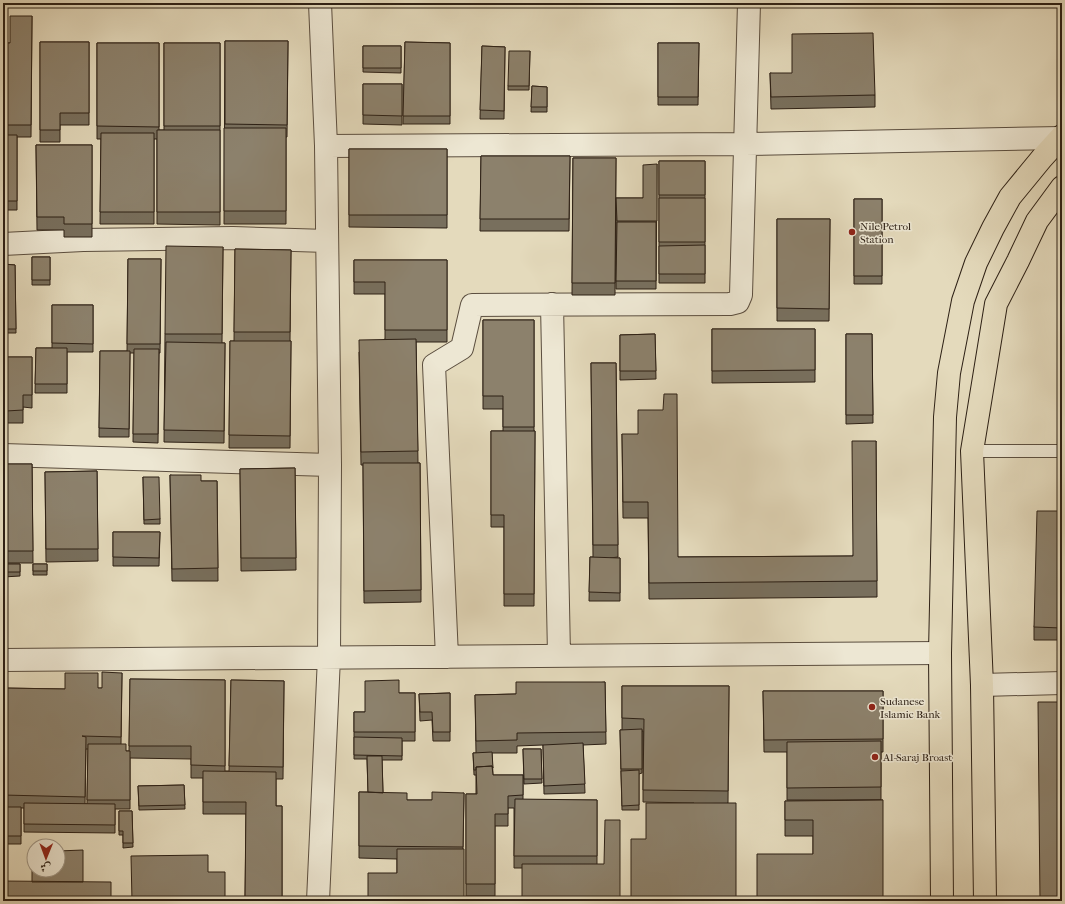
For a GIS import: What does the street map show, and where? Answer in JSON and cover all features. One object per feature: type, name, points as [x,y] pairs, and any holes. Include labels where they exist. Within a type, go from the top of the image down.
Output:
[{"type":"main road","points":[[942,901],[940,653],[945,417],[949,373],[963,301],[976,263],[992,228],[1010,197],[1042,158],[1062,137]]},
{"type":"main road","points":[[985,901],[982,685],[972,451],[996,304],[1037,221],[1062,187]]},
{"type":"street","points":[[318,901],[329,657],[330,465],[326,146],[320,3]]},
{"type":"street","points":[[447,657],[434,365],[462,348],[472,305],[730,304],[738,302],[741,295],[748,3]]},
{"type":"street","points":[[326,146],[745,144],[1062,137]]},
{"type":"street","points":[[3,244],[83,240],[233,238],[327,241]]},
{"type":"street","points":[[552,304],[559,655]]},
{"type":"street","points":[[3,455],[330,465]]},
{"type":"street","points":[[3,660],[940,653]]},
{"type":"street","points":[[982,685],[1062,683]]},
{"type":"lane","points":[[972,451],[1062,452]]},
{"type":"building","points":[[10,16],[32,16],[31,125],[3,125],[3,43],[10,43]]},
{"type":"building","points":[[873,33],[875,95],[771,97],[770,73],[792,73],[792,34]]},
{"type":"building","points":[[225,41],[288,41],[287,125],[225,124]]},
{"type":"building","points":[[40,42],[89,42],[89,113],[60,113],[60,130],[40,130]]},
{"type":"building","points":[[405,42],[450,43],[450,116],[403,116]]},
{"type":"building","points":[[97,43],[159,43],[159,127],[97,126]]},
{"type":"building","points":[[164,43],[220,43],[220,126],[164,126]]},
{"type":"building","points":[[658,43],[699,43],[698,97],[658,97]]},
{"type":"building","points":[[363,46],[401,46],[401,68],[363,68]]},
{"type":"building","points":[[482,46],[505,47],[504,111],[480,110]]},
{"type":"building","points":[[509,51],[530,51],[529,86],[508,86]]},
{"type":"building","points":[[363,84],[402,84],[402,116],[363,115]]},
{"type":"building","points":[[532,86],[547,87],[547,107],[531,107]]},
{"type":"building","points":[[224,128],[286,128],[286,211],[224,211]]},
{"type":"building","points":[[157,130],[220,130],[220,212],[157,212]]},
{"type":"building","points":[[101,133],[154,133],[154,212],[100,212]]},
{"type":"building","points":[[3,135],[17,135],[17,201],[3,201]]},
{"type":"building","points":[[36,145],[92,145],[92,224],[64,224],[64,217],[37,217]]},
{"type":"building","points":[[349,149],[447,149],[447,215],[349,215]]},
{"type":"building","points":[[481,156],[570,156],[569,219],[480,219]]},
{"type":"building","points":[[573,158],[616,158],[615,283],[572,283]]},
{"type":"building","points":[[659,161],[705,161],[705,195],[659,195]]},
{"type":"building","points":[[657,164],[657,221],[617,221],[616,198],[643,198],[643,165]]},
{"type":"building","points":[[659,198],[705,198],[705,242],[659,242]]},
{"type":"building","points":[[854,199],[882,199],[882,276],[854,276]]},
{"type":"building","points":[[777,219],[830,219],[829,309],[777,308]]},
{"type":"building","points":[[617,222],[656,222],[656,281],[616,281]]},
{"type":"building","points":[[705,245],[705,274],[659,274],[659,246]]},
{"type":"building","points":[[166,246],[223,247],[222,334],[165,334]]},
{"type":"building","points":[[235,249],[291,250],[290,332],[234,332]]},
{"type":"building","points":[[32,257],[50,257],[50,280],[32,280]]},
{"type":"building","points":[[128,259],[161,259],[160,344],[127,344]]},
{"type":"building","points":[[354,260],[447,260],[447,330],[385,330],[385,282],[354,282]]},
{"type":"building","points":[[3,264],[15,265],[16,329],[3,329]]},
{"type":"building","points":[[52,305],[93,305],[93,344],[52,343]]},
{"type":"building","points":[[483,320],[534,320],[534,427],[503,427],[503,396],[483,396]]},
{"type":"building","points":[[712,329],[815,329],[815,370],[712,371]]},
{"type":"building","points":[[655,334],[656,371],[620,371],[620,335]]},
{"type":"building","points":[[846,334],[872,334],[873,415],[846,415]]},
{"type":"building","points":[[416,339],[418,451],[361,452],[359,340]]},
{"type":"building","points":[[230,341],[291,341],[290,436],[229,435]]},
{"type":"building","points":[[166,342],[225,343],[224,431],[164,430]]},
{"type":"building","points":[[36,348],[67,348],[67,384],[35,384]]},
{"type":"building","points":[[134,349],[159,349],[158,434],[133,434]]},
{"type":"building","points":[[100,351],[130,351],[129,429],[99,428]]},
{"type":"building","points":[[3,357],[32,357],[32,395],[23,395],[23,410],[6,411],[7,426],[3,426]]},
{"type":"building","points":[[591,363],[616,363],[618,545],[593,545]]},
{"type":"building","points":[[664,394],[677,394],[678,557],[853,556],[852,441],[876,441],[877,581],[649,583],[648,502],[623,502],[622,434],[638,434],[638,410],[663,410]]},
{"type":"building","points":[[491,431],[535,431],[534,594],[504,594],[504,515],[491,515]]},
{"type":"building","points":[[363,463],[420,463],[421,590],[364,591]]},
{"type":"building","points":[[3,464],[32,464],[33,551],[3,551]]},
{"type":"building","points":[[295,468],[296,558],[241,558],[240,469]]},
{"type":"building","points":[[97,471],[98,549],[46,549],[45,472]]},
{"type":"building","points":[[170,475],[201,475],[201,481],[217,481],[218,568],[172,569]]},
{"type":"building","points":[[143,477],[159,477],[160,519],[144,520]]},
{"type":"building","points":[[1037,511],[1062,511],[1062,628],[1034,627]]},
{"type":"building","points":[[113,532],[160,532],[159,558],[113,557]]},
{"type":"building","points":[[590,557],[620,558],[620,593],[589,592]]},
{"type":"building","points":[[3,564],[20,564],[20,572],[3,572]]},
{"type":"building","points":[[33,564],[47,564],[47,571],[33,571]]},
{"type":"building","points":[[102,672],[122,673],[121,737],[82,736],[86,737],[85,797],[3,795],[3,748],[7,748],[7,735],[3,735],[3,688],[65,689],[65,673],[98,673],[98,688],[102,688]]},
{"type":"building","points":[[130,679],[225,680],[225,766],[191,765],[191,746],[129,746]]},
{"type":"building","points":[[231,680],[284,681],[283,767],[229,766]]},
{"type":"building","points":[[399,680],[399,693],[415,693],[415,732],[354,732],[354,712],[365,712],[365,681]]},
{"type":"building","points":[[516,682],[605,682],[606,732],[517,733],[517,740],[476,741],[475,695],[516,694]]},
{"type":"building","points":[[622,686],[729,686],[728,791],[643,790],[644,719],[622,718]]},
{"type":"building","points":[[763,691],[883,691],[883,739],[764,740]]},
{"type":"building","points":[[450,693],[450,732],[433,732],[432,712],[420,712],[419,694]]},
{"type":"building","points":[[1038,702],[1062,702],[1062,901],[1040,901]]},
{"type":"building","points":[[642,729],[642,769],[621,769],[620,730]]},
{"type":"building","points":[[354,737],[402,738],[402,756],[354,755]]},
{"type":"building","points":[[881,741],[881,787],[787,788],[787,742]]},
{"type":"building","points":[[583,743],[585,784],[544,786],[543,745]]},
{"type":"building","points":[[88,744],[126,744],[126,751],[130,751],[130,800],[87,800]]},
{"type":"building","points":[[523,749],[541,749],[542,779],[524,779]]},
{"type":"building","points":[[492,752],[493,768],[492,766],[476,767],[476,770],[474,770],[473,753]]},
{"type":"building","points":[[367,756],[382,756],[383,793],[368,792]]},
{"type":"building","points":[[492,766],[493,775],[523,775],[523,795],[508,796],[508,814],[495,814],[495,884],[466,884],[466,794],[477,794],[476,767]]},
{"type":"building","points":[[639,770],[639,805],[622,806],[621,771]]},
{"type":"building","points":[[203,771],[276,772],[276,806],[282,806],[282,900],[245,899],[246,802],[203,802]]},
{"type":"building","points":[[184,785],[185,805],[139,806],[138,786]]},
{"type":"building","points":[[359,792],[407,793],[407,800],[432,800],[432,792],[464,793],[463,847],[359,846]]},
{"type":"building","points":[[515,799],[597,800],[597,856],[514,856]]},
{"type":"building","points":[[883,800],[883,901],[757,901],[757,854],[813,854],[813,820],[785,820],[785,801]]},
{"type":"building","points":[[24,803],[115,804],[115,825],[24,824]]},
{"type":"building","points":[[646,803],[736,803],[736,901],[631,901],[631,839],[646,839]]},
{"type":"building","points":[[3,807],[21,807],[21,836],[3,836]]},
{"type":"building","points":[[119,811],[132,811],[133,843],[123,843],[123,831],[119,831]]},
{"type":"building","points":[[605,820],[620,820],[620,901],[522,901],[522,864],[604,864]]},
{"type":"building","points":[[397,849],[464,849],[464,901],[368,901],[368,873],[397,873]]},
{"type":"building","points":[[83,850],[83,882],[32,882],[32,878],[66,878],[66,851]]},
{"type":"building","points":[[208,855],[208,872],[225,872],[225,900],[132,901],[131,856]]},
{"type":"building","points":[[3,881],[111,882],[111,901],[3,901]]},
{"type":"place","name":"Nile Petrol Station","points":[[852,232]]},
{"type":"place","name":"Sudanese Islamic Bank","points":[[872,707]]},
{"type":"place","name":"Al-Saraj Broast","points":[[875,757]]}]
